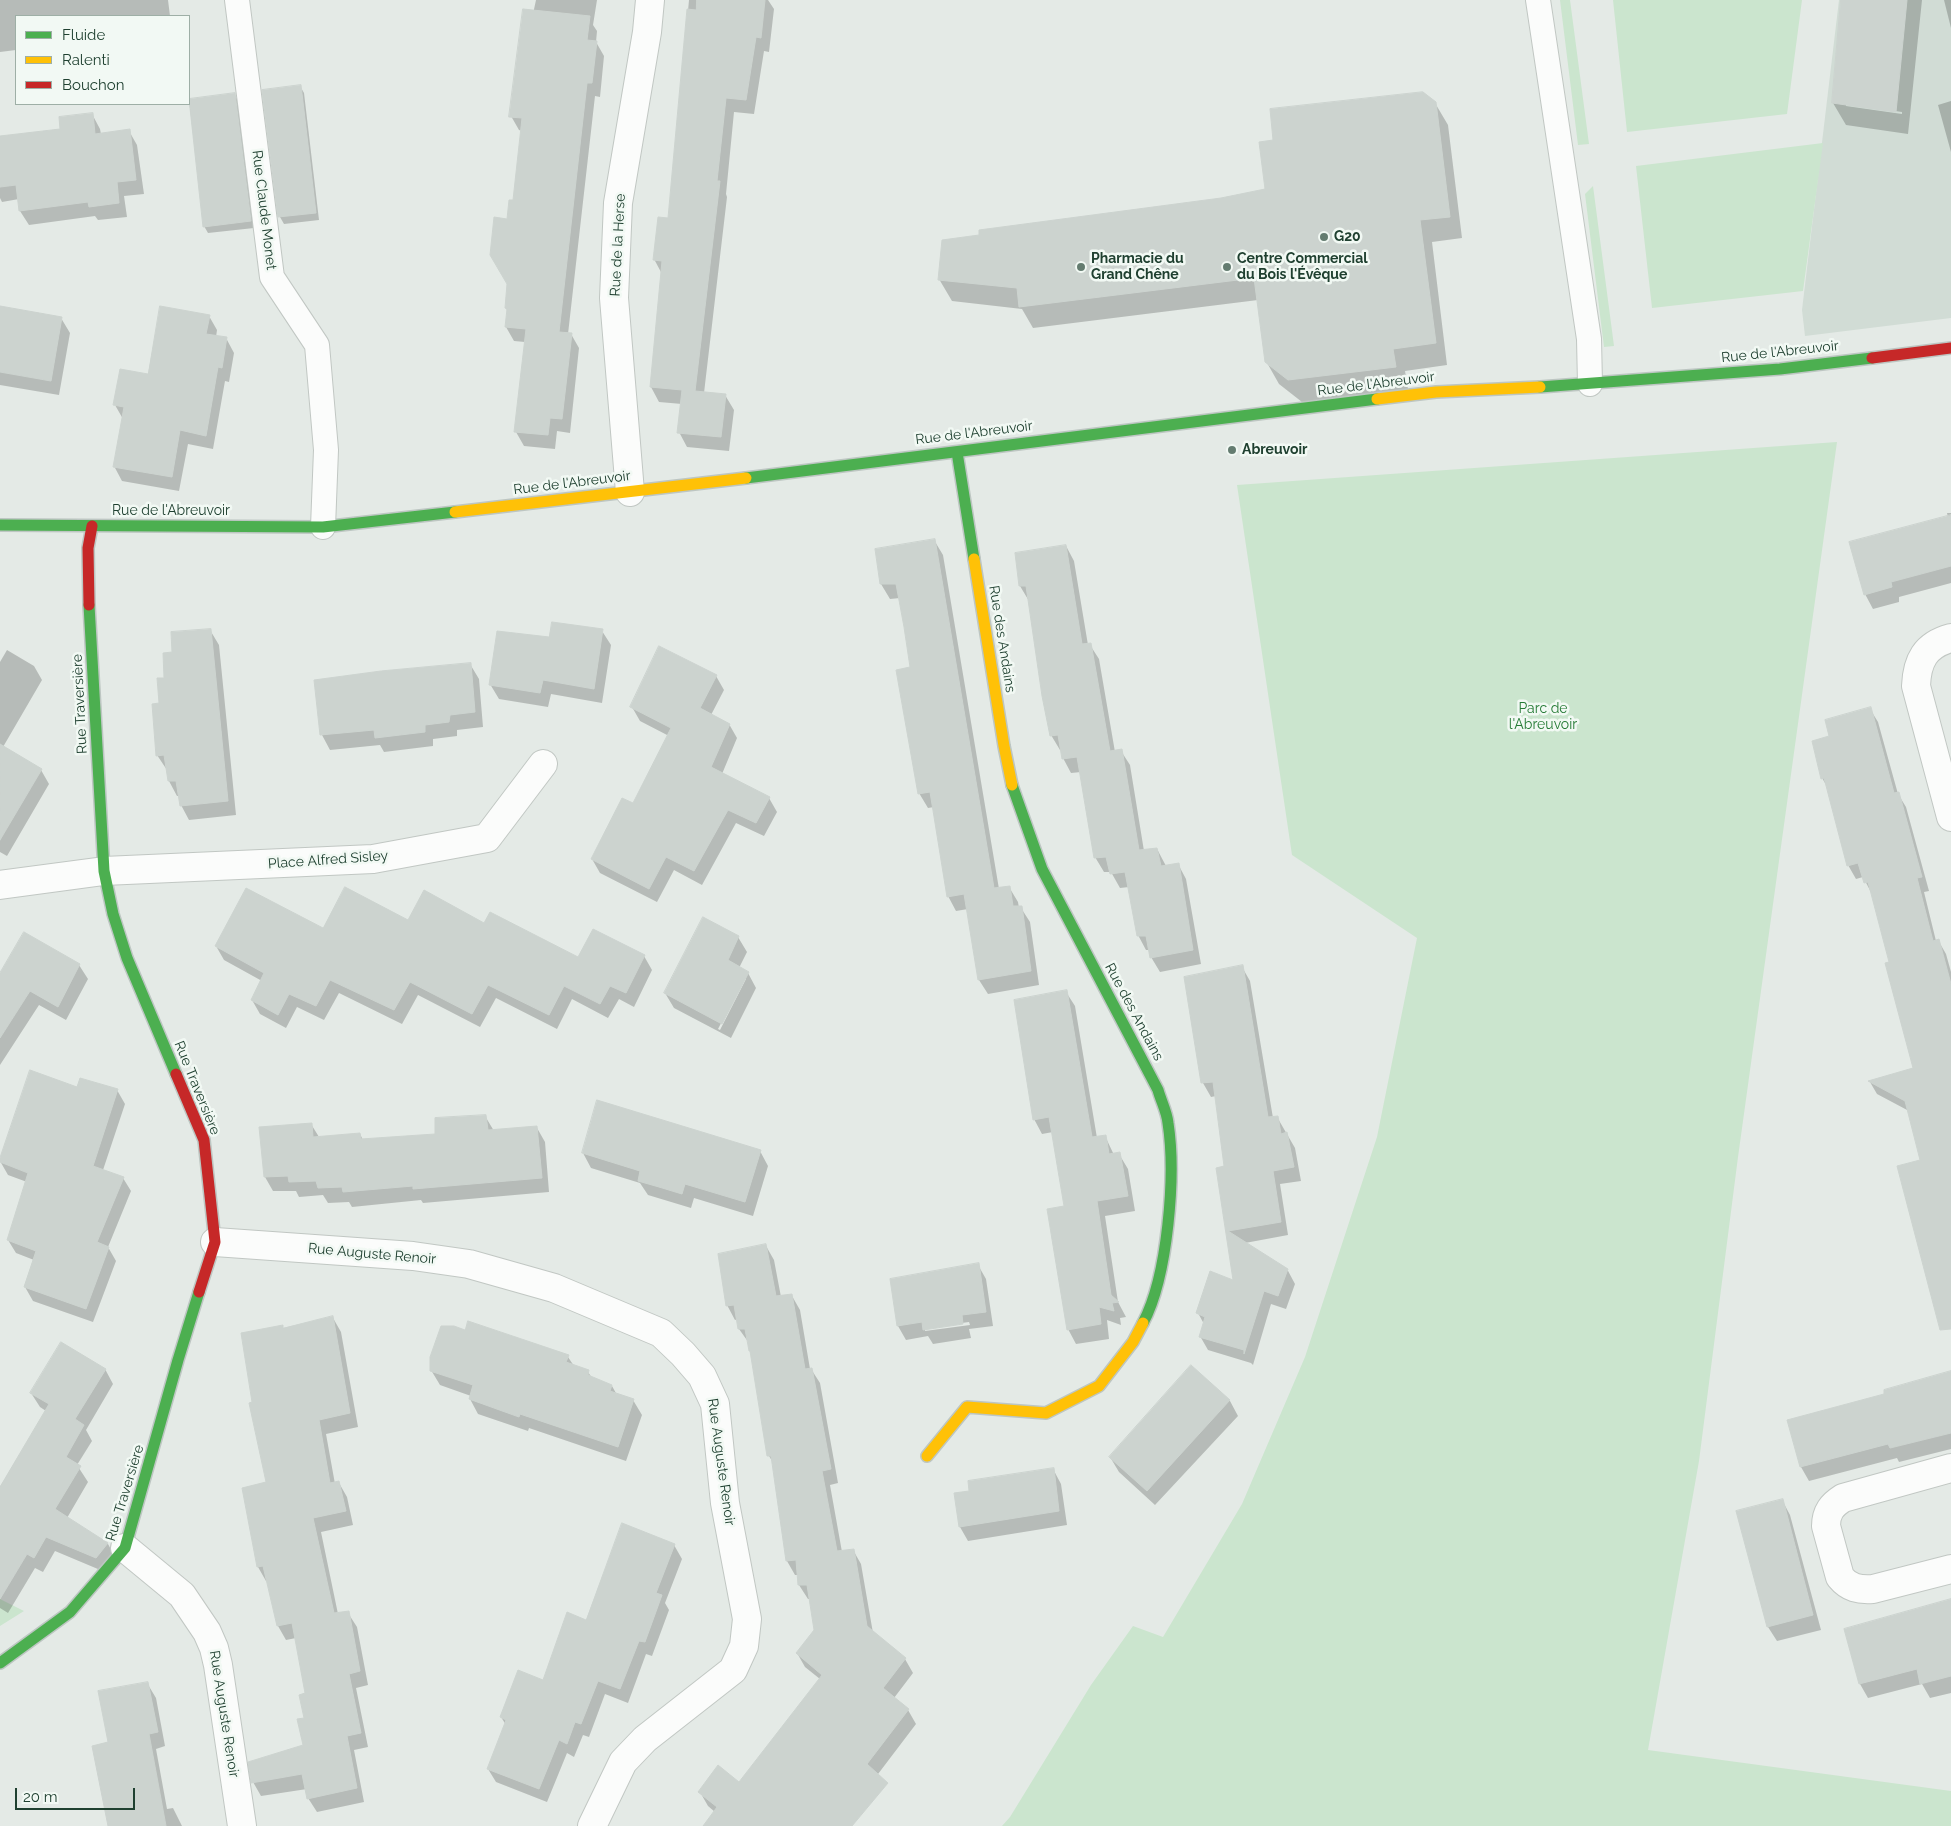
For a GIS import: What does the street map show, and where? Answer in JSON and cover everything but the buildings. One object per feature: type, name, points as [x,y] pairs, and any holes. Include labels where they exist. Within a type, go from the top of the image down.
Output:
[{"type":"street","name":"Rue de la Herse","points":[[630,492],[614,298],[618,202],[647,32],[650,0]]},
{"type":"street","name":"Rue de l'Abreuvoir","points":[[0,525],[323,526],[630,492],[1436,392],[1590,384],[1780,369],[1951,348]]},
{"type":"street","name":"Rue des Andains","points":[[927,1456],[967,1407],[1046,1413],[1099,1386],[1133,1342],[1148,1314],[1158,1282],[1165,1247],[1170,1215],[1171,1186],[1168,1121],[1161,1097],[1042,869],[1014,792],[1004,746],[957,452]]},
{"type":"street","name":"Rue Traversière","points":[[0,1663],[70,1612],[126,1548],[178,1360],[215,1242],[204,1140],[127,958],[113,914],[104,871],[87,575],[88,548],[92,526]]},
{"type":"street","points":[[1951,638],[1942,640],[1930,647],[1921,658],[1916,671],[1916,686],[1951,817]]},
{"type":"street","name":"Place Alfred Sisley","points":[[0,885],[104,871],[373,859],[487,838],[543,764]]},
{"type":"street","name":"Rue Auguste Renoir","points":[[215,1242],[413,1256],[469,1264],[554,1288],[661,1333],[702,1376],[715,1404],[725,1503],[747,1619],[744,1646],[733,1670],[645,1739],[623,1762],[592,1826]]},
{"type":"street","points":[[1951,1468],[1843,1498],[1829,1510],[1826,1518],[1826,1526],[1840,1577],[1845,1584],[1852,1588],[1862,1590],[1873,1589],[1951,1569]]},
{"type":"street","name":"Rue Auguste Renoir","points":[[126,1548],[182,1595],[207,1632],[214,1648],[242,1826]]},
{"type":"lane","name":"Rue Claude Monet","points":[[238,0],[272,277],[317,345],[326,450],[323,526]]},
{"type":"lane","points":[[1538,0],[1589,339],[1590,384]]},
{"type":"shaded area","points":[[1839,0],[1951,0],[1951,318],[1805,336],[1802,310]]},
{"type":"green space","points":[[1560,0],[1570,0],[1589,144],[1578,145]]},
{"type":"green space","points":[[1613,0],[1802,0],[1787,114],[1627,132]]},
{"type":"green space","points":[[1823,143],[1803,291],[1652,308],[1636,166]]},
{"type":"green space","points":[[1593,186],[1614,346],[1604,347],[1585,194]]},
{"type":"green space","name":"Parc de l'Abreuvoir","points":[[1837,442],[1738,1157],[1699,1461],[1648,1750],[1951,1791],[1951,1826],[1002,1826],[1010,1817],[1091,1685],[1133,1626],[1163,1637],[1242,1504],[1305,1357],[1377,1137],[1417,938],[1292,855],[1237,485]]},
{"type":"green space","points":[[0,1599],[24,1611],[0,1626]]},
{"type":"traffic: fast","points":[[1540,387],[1780,369],[1872,358]]},
{"type":"traffic: fast","points":[[746,478],[1377,399]]},
{"type":"traffic: fast","points":[[957,452],[974,559]]},
{"type":"traffic: fast","points":[[0,525],[323,527],[455,512]]},
{"type":"traffic: fast","points":[[89,605],[104,871],[113,914],[127,958],[176,1074]]},
{"type":"traffic: fast","points":[[1012,785],[1042,869],[1158,1090],[1168,1123],[1171,1170],[1168,1225],[1159,1279],[1152,1303],[1143,1323]]},
{"type":"traffic: fast","points":[[0,1663],[70,1612],[125,1548],[199,1292]]},
{"type":"traffic: slow","points":[[1377,399],[1436,392],[1540,387]]},
{"type":"traffic: slow","points":[[455,512],[746,478]]},
{"type":"traffic: slow","points":[[974,559],[1012,785]]},
{"type":"traffic: slow","points":[[927,1456],[967,1407],[1046,1413],[1099,1386],[1133,1342],[1143,1323]]},
{"type":"traffic: jam","points":[[1872,358],[1951,348]]},
{"type":"traffic: jam","points":[[89,605],[88,548],[92,526]]},
{"type":"traffic: jam","points":[[176,1074],[204,1140],[215,1242],[199,1292]]},
{"type":"place","name":"G20","points":[[1324,237]]},
{"type":"place","name":"Pharmacie du Grand Chêne","points":[[1081,267]]},
{"type":"place","name":"Centre Commercial du Bois l'Évêque","points":[[1227,267]]},
{"type":"place","name":"Abreuvoir","points":[[1232,450]]}]
